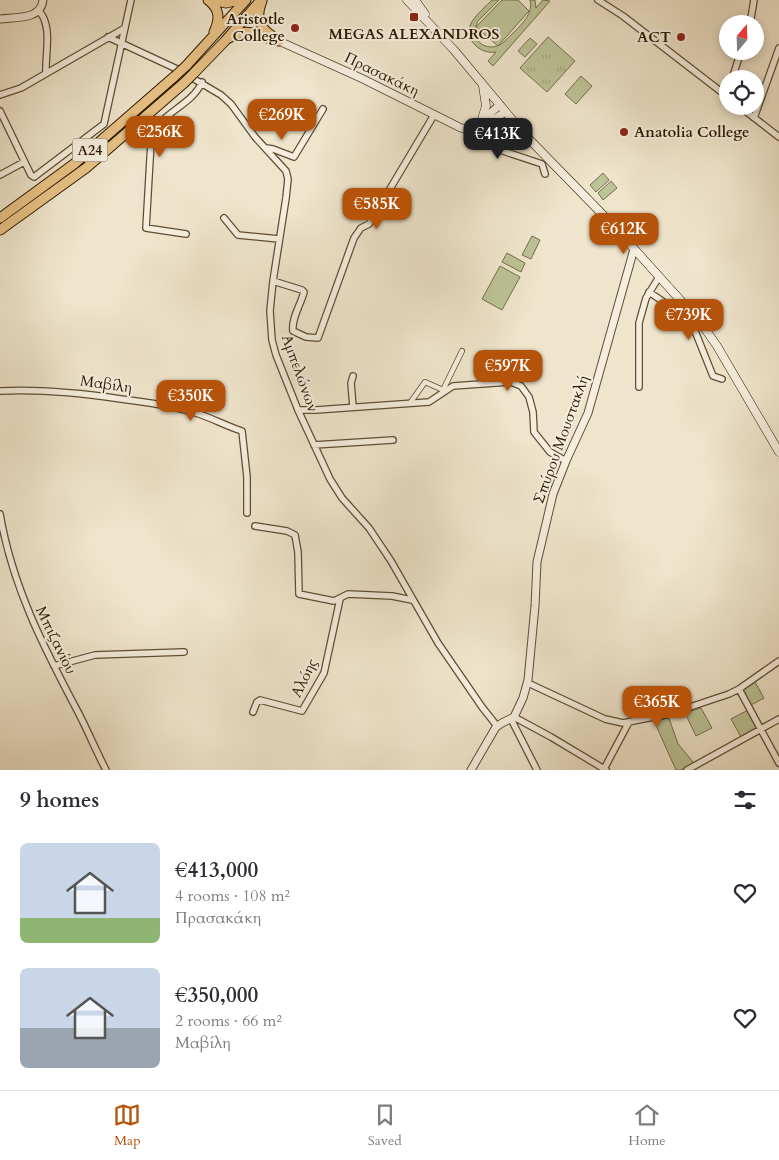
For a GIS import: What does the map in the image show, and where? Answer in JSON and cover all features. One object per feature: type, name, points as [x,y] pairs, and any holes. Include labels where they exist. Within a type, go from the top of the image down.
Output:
[{"type":"highway","points":[[208,0],[216,8],[219,18],[208,42]]},
{"type":"highway","points":[[213,0],[226,3],[239,0]]},
{"type":"highway","name":"Α24","points":[[0,218],[79,160],[175,76],[246,0]]},
{"type":"highway","points":[[262,0],[258,13],[259,23],[264,30],[279,41]]},
{"type":"highway","name":"Α24","points":[[0,230],[92,163],[194,73],[262,0]]},
{"type":"highway","points":[[225,41],[232,36],[246,32],[257,33],[279,41]]},
{"type":"main road","points":[[407,0],[432,26],[539,151],[609,221],[694,315],[711,337],[779,452]]},
{"type":"main road","points":[[415,1],[432,26]]},
{"type":"main road","points":[[482,84],[486,106],[482,119]]},
{"type":"street","points":[[0,19],[34,15],[39,11],[43,0]]},
{"type":"street","points":[[0,110],[30,175],[34,177],[104,124],[131,0]]},
{"type":"street","points":[[598,0],[623,16],[719,89]]},
{"type":"street","points":[[752,15],[754,0]]},
{"type":"street","points":[[39,11],[44,17],[46,27],[46,73]]},
{"type":"street","points":[[0,95],[16,90],[125,28]]},
{"type":"street","name":"Αμπελώνων","points":[[108,37],[202,82],[228,101],[286,171],[288,179],[270,310],[272,340],[276,355],[298,410],[330,479],[342,498],[368,528],[391,562],[438,643],[497,726]]},
{"type":"street","name":"Πρασακάκη","points":[[279,41],[363,79],[455,126],[474,128],[480,138],[503,151],[542,164],[545,174]]},
{"type":"street","points":[[754,118],[779,48]]},
{"type":"street","points":[[186,234],[146,228],[150,142],[156,126],[195,94],[202,82]]},
{"type":"street","points":[[474,128],[500,105]]},
{"type":"street","points":[[266,148],[294,157],[323,109]]},
{"type":"street","points":[[474,128],[495,119],[505,112]]},
{"type":"street","points":[[273,281],[304,292],[292,325],[293,331],[306,337],[318,338],[354,238],[361,228],[369,224],[434,115]]},
{"type":"street","points":[[750,115],[779,137]]},
{"type":"street","points":[[0,175],[24,162]]},
{"type":"street","points":[[224,218],[238,235],[279,239]]},
{"type":"street","points":[[604,229],[609,221]]},
{"type":"street","name":"Σπύρου Μουστακλή","points":[[512,718],[523,698],[528,682],[537,562],[553,494],[588,413],[634,249]]},
{"type":"street","points":[[639,387],[639,323],[649,292],[659,277]]},
{"type":"street","points":[[649,292],[671,307],[693,326],[714,376],[722,379]]},
{"type":"street","points":[[410,403],[425,382],[443,390],[462,351]]},
{"type":"street","points":[[353,376],[351,383],[353,407]]},
{"type":"street","points":[[298,410],[431,401],[446,389],[457,385],[508,381],[521,386],[529,397],[533,412],[534,432],[550,452],[566,461]]},
{"type":"street","name":"Μαβίλη","points":[[0,391],[33,389],[75,392],[154,404],[195,413],[242,431],[247,477],[247,513]]},
{"type":"street","points":[[314,445],[393,440]]},
{"type":"street","name":"Μπιζανίου","points":[[0,514],[3,544],[26,606],[106,770]]},
{"type":"street","points":[[255,526],[287,531],[296,535],[299,574],[298,593],[328,601],[340,599],[348,594],[392,596],[412,600]]},
{"type":"street","name":"Αλόης","points":[[253,712],[257,702],[260,700],[302,711],[324,673],[340,599]]},
{"type":"street","points":[[54,666],[95,655],[184,652]]},
{"type":"street","points":[[528,682],[605,719],[618,723],[669,714],[739,689],[779,661]]},
{"type":"street","points":[[739,689],[779,763]]},
{"type":"street","points":[[512,718],[554,738],[605,769],[629,722]]},
{"type":"street","points":[[471,770],[497,726],[512,718]]},
{"type":"street","points":[[512,718],[537,770]]},
{"type":"street","points":[[686,770],[779,720]]},
{"type":"green space","points":[[492,0],[499,0],[478,21],[474,31],[481,44],[490,47],[495,47],[504,42],[523,23],[531,6],[530,0],[535,0],[536,8],[543,0],[550,1],[493,66],[488,61],[496,52],[484,51],[478,48],[469,33],[473,20]]},
{"type":"green space","points":[[502,0],[518,0],[529,11],[498,46],[476,27]]},
{"type":"green space","points":[[548,37],[575,61],[547,92],[520,68]]},
{"type":"green space","points":[[530,38],[537,44],[525,57],[518,51]]},
{"type":"green space","points":[[581,76],[592,86],[576,104],[565,94]]},
{"type":"green space","points":[[603,173],[609,180],[596,192],[590,185]]},
{"type":"green space","points":[[611,181],[617,188],[603,200],[598,193]]},
{"type":"green space","points":[[532,236],[540,240],[531,259],[522,255]]},
{"type":"green space","points":[[507,253],[525,263],[521,272],[502,262]]},
{"type":"green space","points":[[500,266],[520,277],[502,310],[482,299]]},
{"type":"green space","points":[[755,682],[764,698],[751,705],[742,691]]},
{"type":"green space","points":[[701,708],[712,728],[696,736],[685,713]]},
{"type":"green space","points":[[748,710],[758,728],[741,737],[731,719]]},
{"type":"green space","points":[[669,718],[678,744],[694,763],[681,770],[676,770],[654,721]]},
{"type":"place","name":"MEGAS ALEXANDROS","points":[[414,17]]},
{"type":"place","name":"Aristotle College","points":[[295,28]]},
{"type":"place","name":"ACT","points":[[681,37]]},
{"type":"place","name":"Anatolia College","points":[[624,132]]}]
